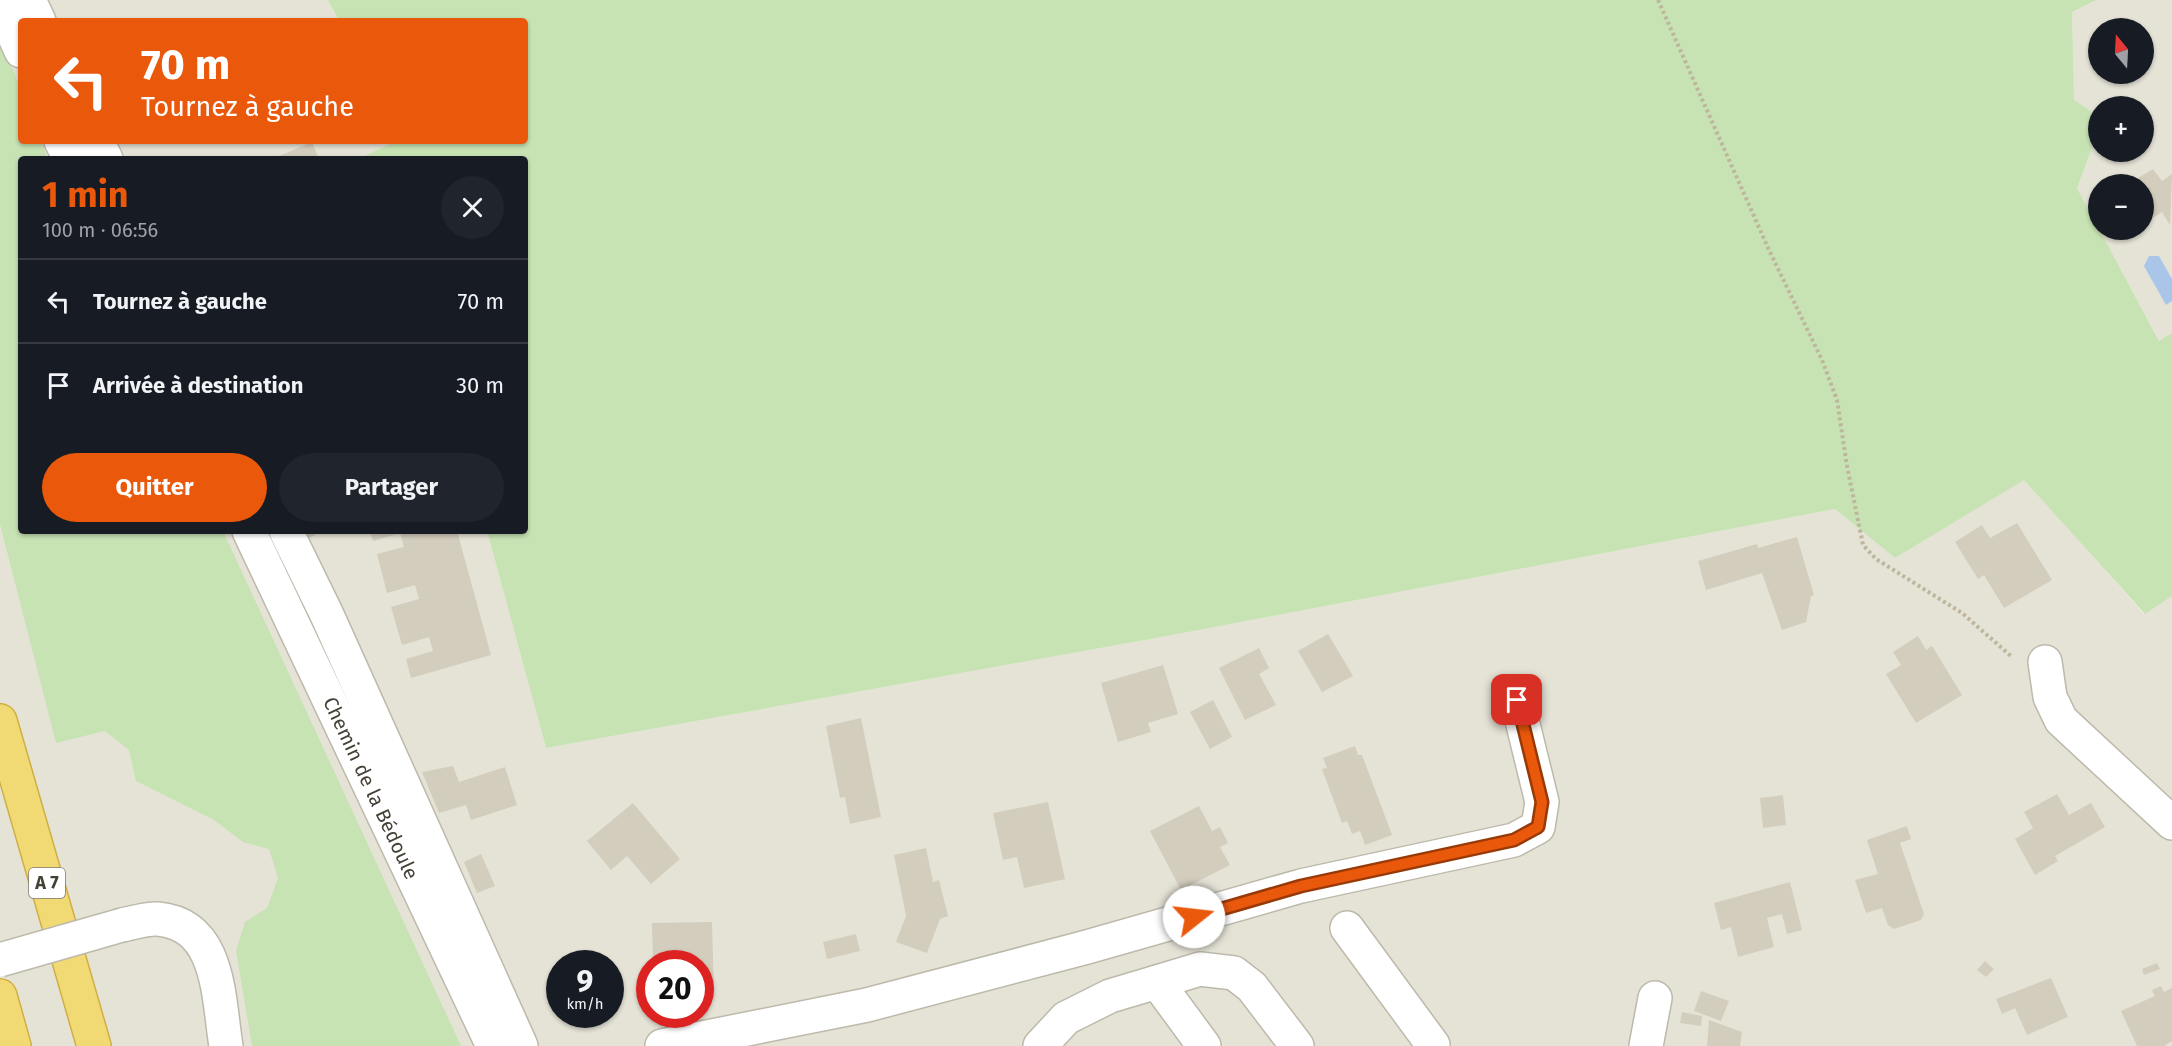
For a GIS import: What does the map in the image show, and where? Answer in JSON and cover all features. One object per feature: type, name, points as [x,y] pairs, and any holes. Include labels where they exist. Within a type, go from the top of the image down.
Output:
[{"type":"highway","name":"A 7","points":[[0,721],[94,1046]]},
{"type":"highway","points":[[0,996],[14,1046]]},
{"type":"street","points":[[29,0],[38,18]]},
{"type":"street","points":[[0,3],[18,44]]},
{"type":"street","name":"Chemin de la Bédoule","points":[[250,534],[493,1046]]},
{"type":"street","name":"Chemin de la Bédoule","points":[[287,534],[521,1046]]},
{"type":"street","points":[[2045,662],[2050,697],[2061,720],[2172,823]]},
{"type":"street","points":[[662,1046],[867,1005],[1087,947],[1301,886],[1514,840],[1538,827],[1542,802],[1517,700]]},
{"type":"street","points":[[0,960],[122,925],[156,919],[180,923],[199,937],[211,961],[226,1046]]},
{"type":"street","points":[[1347,928],[1433,1045],[1431,1046]]},
{"type":"street","points":[[1040,1046],[1066,1018],[1110,996],[1200,969],[1234,973],[1252,987],[1297,1046]]},
{"type":"street","points":[[1157,982],[1204,1046]]},
{"type":"street","points":[[1646,1046],[1655,998]]},
{"type":"path","points":[[1658,0],[1769,250],[1822,360],[1838,400],[1846,466],[1863,545],[1876,559],[1962,613],[2021,665],[2045,662]]},
{"type":"shaded area","points":[[0,0],[328,0],[337,18],[18,18],[18,144],[390,144],[364,156],[18,156],[18,534],[488,534],[546,748],[1178,634],[1835,509],[1895,558],[2024,479],[2144,614],[2172,596],[2172,1046],[0,1046]]},
{"type":"shaded area","points":[[2096,0],[2172,0],[2172,333],[2160,342],[2104,240],[2154,240],[2154,174],[2088,174],[2088,209],[2077,188],[2088,159],[2088,162],[2154,162],[2154,96],[2088,96],[2088,137],[2074,100],[2072,12]]},
{"type":"green space","points":[[328,0],[2096,0],[2072,12],[2074,100],[2088,109],[2088,159],[2077,188],[2088,209],[2088,240],[2105,240],[2159,341],[2172,333],[2172,596],[2145,614],[2024,480],[1895,558],[1835,509],[1178,634],[546,748],[488,534],[528,534],[528,156],[364,156],[390,144],[528,144],[528,18],[337,18]]},
{"type":"green space","points":[[0,36],[18,82],[18,144],[42,144],[47,156],[18,156],[18,534],[224,534],[461,1046],[252,1046],[236,951],[245,922],[267,908],[278,878],[269,849],[243,842],[214,820],[136,781],[129,750],[105,731],[56,743],[0,524]]},
{"type":"water","points":[[2149,256],[2159,256],[2172,279],[2172,301],[2166,305],[2144,266]]},
{"type":"building","points":[[313,144],[318,156],[279,156]]},
{"type":"building","points":[[2153,169],[2162,181],[2172,174],[2170,225],[2162,212],[2154,217],[2154,174],[2145,174]]},
{"type":"building","points":[[2017,523],[2052,580],[2004,608],[1984,575],[1978,579],[1955,542],[1982,525],[1990,538]]},
{"type":"building","points":[[371,534],[397,534],[373,541]]},
{"type":"building","points":[[400,534],[458,534],[491,655],[411,678],[406,659],[433,651],[429,637],[402,645],[391,607],[419,599],[415,585],[387,593],[377,554],[404,547]]},
{"type":"building","points":[[1797,537],[1814,595],[1811,596],[1806,622],[1782,630],[1762,573],[1706,590],[1698,561],[1757,544],[1758,548]]},
{"type":"building","points":[[1328,634],[1353,676],[1322,692],[1298,651]]},
{"type":"building","points":[[1918,636],[1926,650],[1932,646],[1962,695],[1916,723],[1886,674],[1901,665],[1893,652]]},
{"type":"building","points":[[1259,648],[1269,668],[1259,674],[1276,705],[1245,720],[1219,668]]},
{"type":"building","points":[[1163,665],[1178,714],[1148,723],[1151,732],[1118,742],[1101,683]]},
{"type":"building","points":[[1213,700],[1232,737],[1210,749],[1190,712]]},
{"type":"building","points":[[861,718],[881,817],[850,824],[845,797],[840,798],[826,726]]},
{"type":"building","points":[[1355,746],[1358,755],[1362,755],[1392,835],[1365,845],[1360,831],[1352,834],[1347,821],[1342,823],[1322,769],[1327,768],[1323,758]]},
{"type":"building","points":[[453,766],[459,782],[505,767],[517,805],[471,820],[466,805],[439,813],[422,772]]},
{"type":"building","points":[[2057,794],[2069,815],[2091,803],[2105,827],[2055,856],[2058,861],[2035,875],[2015,839],[2033,828],[2024,812]]},
{"type":"building","points":[[1783,795],[1786,825],[1763,828],[1760,798]]},
{"type":"building","points":[[1048,802],[1065,879],[1024,888],[1017,857],[1003,860],[993,813]]},
{"type":"building","points":[[633,803],[680,859],[651,884],[627,856],[611,870],[587,841]]},
{"type":"building","points":[[1199,806],[1212,831],[1220,827],[1228,843],[1220,847],[1230,865],[1181,890],[1150,831]]},
{"type":"building","points":[[1907,826],[1911,839],[1900,843],[1924,914],[1921,920],[1894,929],[1888,925],[1882,908],[1866,913],[1855,880],[1878,874],[1867,840]]},
{"type":"building","points":[[926,848],[933,882],[939,880],[948,916],[940,919],[927,953],[896,942],[906,916],[894,855]]},
{"type":"building","points":[[481,854],[495,886],[477,893],[464,862]]},
{"type":"building","points":[[1790,882],[1802,930],[1787,934],[1782,914],[1767,918],[1774,947],[1738,957],[1731,927],[1721,930],[1714,903]]},
{"type":"building","points":[[712,922],[713,950],[653,950],[652,923]]},
{"type":"building","points":[[856,934],[860,951],[827,959],[823,942]]},
{"type":"building","points":[[1985,961],[1994,969],[1986,977],[1977,970]]},
{"type":"building","points":[[2157,963],[2160,969],[2144,975],[2142,969]]},
{"type":"building","points":[[2051,978],[2068,1017],[2027,1035],[2015,1008],[2002,1014],[1996,999]]},
{"type":"building","points":[[2161,986],[2164,992],[2172,988],[2172,1041],[2164,1046],[2137,1046],[2121,1011],[2155,996],[2152,990]]},
{"type":"building","points":[[1701,991],[1729,1001],[1721,1021],[1694,1011]]},
{"type":"building","points":[[1682,1012],[1702,1016],[1701,1026],[1680,1023]]},
{"type":"building","points":[[1709,1020],[1742,1032],[1740,1046],[1707,1046]]},
{"type":"route","points":[[1194,917],[1301,886],[1514,840],[1538,827],[1542,802],[1517,700]]}]
